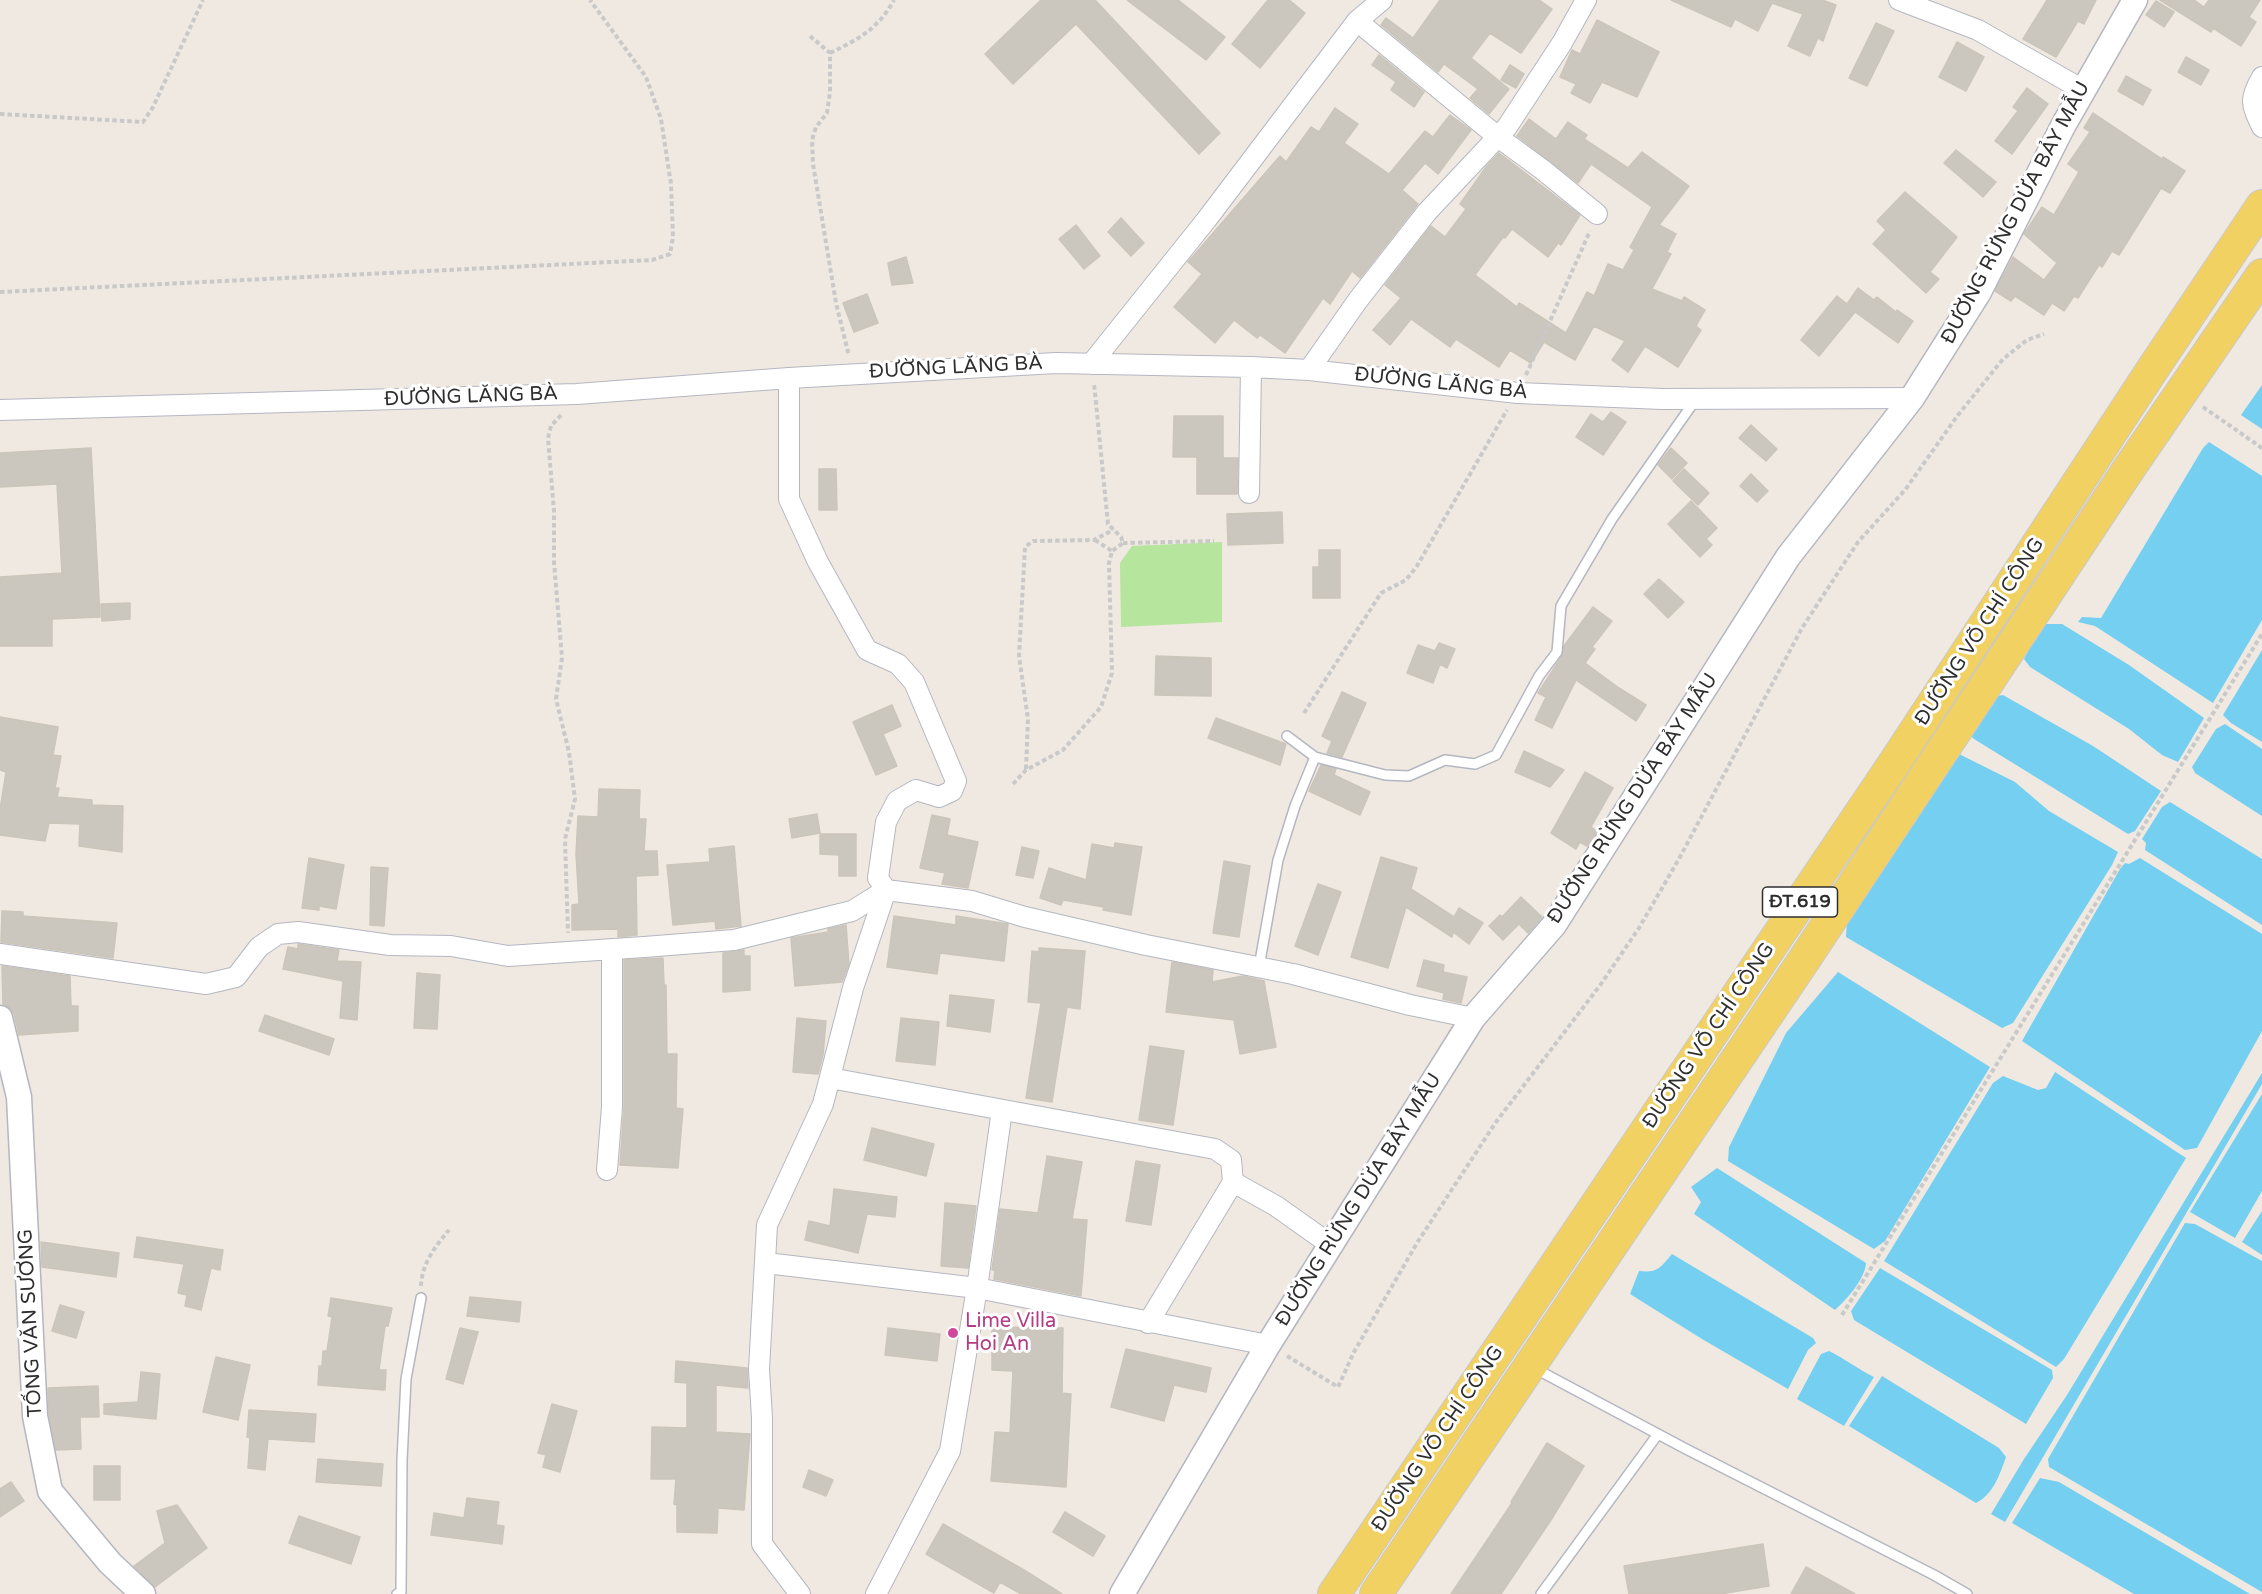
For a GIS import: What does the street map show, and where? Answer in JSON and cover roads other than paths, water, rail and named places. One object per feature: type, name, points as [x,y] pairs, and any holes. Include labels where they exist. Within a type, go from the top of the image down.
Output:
[{"type":"main road","name":"ĐƯỜNG VÕ CHÍ CÔNG","points":[[1334,1594],[1888,772],[2262,206]]},
{"type":"main road","name":"ĐƯỜNG VÕ CHÍ CÔNG","points":[[1376,1594],[1804,960],[2128,470],[2262,275]]},
{"type":"street","points":[[1091,364],[1207,219],[1357,21],[1382,0]]},
{"type":"street","points":[[1309,370],[1358,300],[1427,212],[1507,127],[1562,43],[1586,0]]},
{"type":"street","points":[[1899,0],[1977,30],[2083,90]]},
{"type":"street","name":"ĐƯỜNG RỪNG DỪA BẢY MẪU","points":[[1122,1594],[1268,1345],[1473,1017],[1554,925],[1788,557],[1912,398],[1979,292],[2083,90],[2135,0]]},
{"type":"street","points":[[1357,21],[1498,137],[1597,214]]},
{"type":"street","points":[[2262,77],[2252,96],[2255,113],[2262,127]]},
{"type":"street","name":"ĐƯỜNG LĂNG BÀ","points":[[0,410],[578,394],[789,378],[1056,363],[1309,370],[1518,393],[1662,399],[1697,397],[1912,398]]},
{"type":"street","points":[[1249,493],[1251,367]]},
{"type":"street","points":[[789,378],[791,461],[789,500],[818,562],[867,650],[898,664],[914,682],[956,781],[952,791],[939,797],[916,790],[897,801],[886,822],[878,878],[886,890]]},
{"type":"street","points":[[800,1594],[762,1544],[762,1418],[759,1369],[767,1225],[823,1104],[853,988],[886,890]]},
{"type":"street","points":[[0,954],[206,984],[236,977],[259,946],[278,934],[298,932],[390,945],[451,946],[508,956],[612,949],[734,940],[852,911],[886,890],[972,901],[1025,917],[1146,945],[1293,974],[1410,1005],[1473,1017]]},
{"type":"street","points":[[607,1170],[612,1107],[612,949]]},
{"type":"street","name":"TỐNG VĂN SƯƠNG","points":[[0,1018],[19,1097],[35,1416],[50,1491],[110,1563],[142,1594]]},
{"type":"street","points":[[830,1078],[1215,1149],[1232,1160],[1233,1182],[1148,1323]]},
{"type":"street","points":[[876,1594],[950,1451],[977,1288],[1002,1110]]},
{"type":"street","points":[[1233,1182],[1276,1206],[1331,1245]]},
{"type":"street","points":[[766,1263],[977,1288],[1268,1345]]},
{"type":"lane","points":[[1287,736],[1315,757],[1385,775],[1409,776],[1445,760],[1475,764],[1496,755],[1539,676],[1557,652],[1561,606],[1611,519],[1697,397]]},
{"type":"lane","points":[[1259,967],[1278,860],[1295,806],[1315,757]]},
{"type":"lane","points":[[397,1594],[401,1592],[402,1460],[406,1379],[421,1298]]},
{"type":"lane","points":[[1529,1365],[1967,1594]]},
{"type":"lane","points":[[1541,1594],[1658,1434]]},
{"type":"water","points":[[2262,385],[2262,429],[2241,415]]},
{"type":"water","points":[[2209,442],[2262,476],[2262,620],[2213,703],[2095,626],[2078,622],[2082,617],[2101,618],[2203,448]]},
{"type":"water","points":[[2042,624],[2062,624],[2129,665],[2204,718],[2178,762],[2162,755],[2129,729],[2030,667],[2024,659]]},
{"type":"water","points":[[2262,650],[2262,742],[2231,723],[2223,715]]},
{"type":"water","points":[[2003,695],[2093,746],[2161,791],[2135,831],[2128,834],[1969,734],[1987,698]]},
{"type":"water","points":[[2225,724],[2262,749],[2262,816],[2195,773],[2192,767],[2216,729]]},
{"type":"water","points":[[1957,753],[2015,782],[2049,811],[2118,852],[2013,1023],[2002,1028],[1846,937],[1847,922]]},
{"type":"water","points":[[2170,802],[2262,859],[2262,925],[2145,850],[2146,843],[2142,839],[2162,807]]},
{"type":"water","points":[[2140,858],[2262,934],[2262,1031],[2197,1148],[2185,1150],[2022,1041],[2120,869],[2125,863],[2129,864]]},
{"type":"water","points":[[1838,972],[1990,1067],[1885,1241],[1874,1249],[1728,1161],[1729,1147],[1786,1033]]},
{"type":"water","points":[[2055,1072],[2186,1158],[2064,1359],[2056,1367],[1884,1261],[1993,1083],[2003,1076],[2038,1090],[2046,1088]]},
{"type":"water","points":[[2262,1073],[2262,1084],[2005,1522],[1991,1514],[2067,1395]]},
{"type":"water","points":[[2262,1094],[2262,1191],[2235,1238],[2190,1212]]},
{"type":"water","points":[[1717,1168],[1866,1263],[1859,1282],[1835,1310],[1694,1214],[1701,1202],[1691,1187]]},
{"type":"water","points":[[2262,1211],[2262,1255],[2242,1242]]},
{"type":"water","points":[[2185,1223],[2195,1224],[2262,1261],[2262,1592],[2049,1467],[2048,1459]]},
{"type":"water","points":[[1672,1254],[1813,1338],[1816,1343],[1808,1350],[1788,1389],[1630,1294],[1639,1271],[1658,1268]]},
{"type":"water","points":[[1880,1268],[2052,1370],[2053,1378],[2026,1424],[1854,1320],[1851,1311]]},
{"type":"water","points":[[1829,1351],[1874,1377],[1844,1426],[1797,1399],[1821,1354]]},
{"type":"water","points":[[1882,1376],[1999,1448],[2006,1457],[1987,1495],[1976,1503],[1849,1426]]},
{"type":"water","points":[[2040,1478],[2059,1482],[2250,1594],[2134,1594],[2012,1523]]},
{"type":"place","name":"Lime Villa Hoi An","points":[[953,1333]]}]
